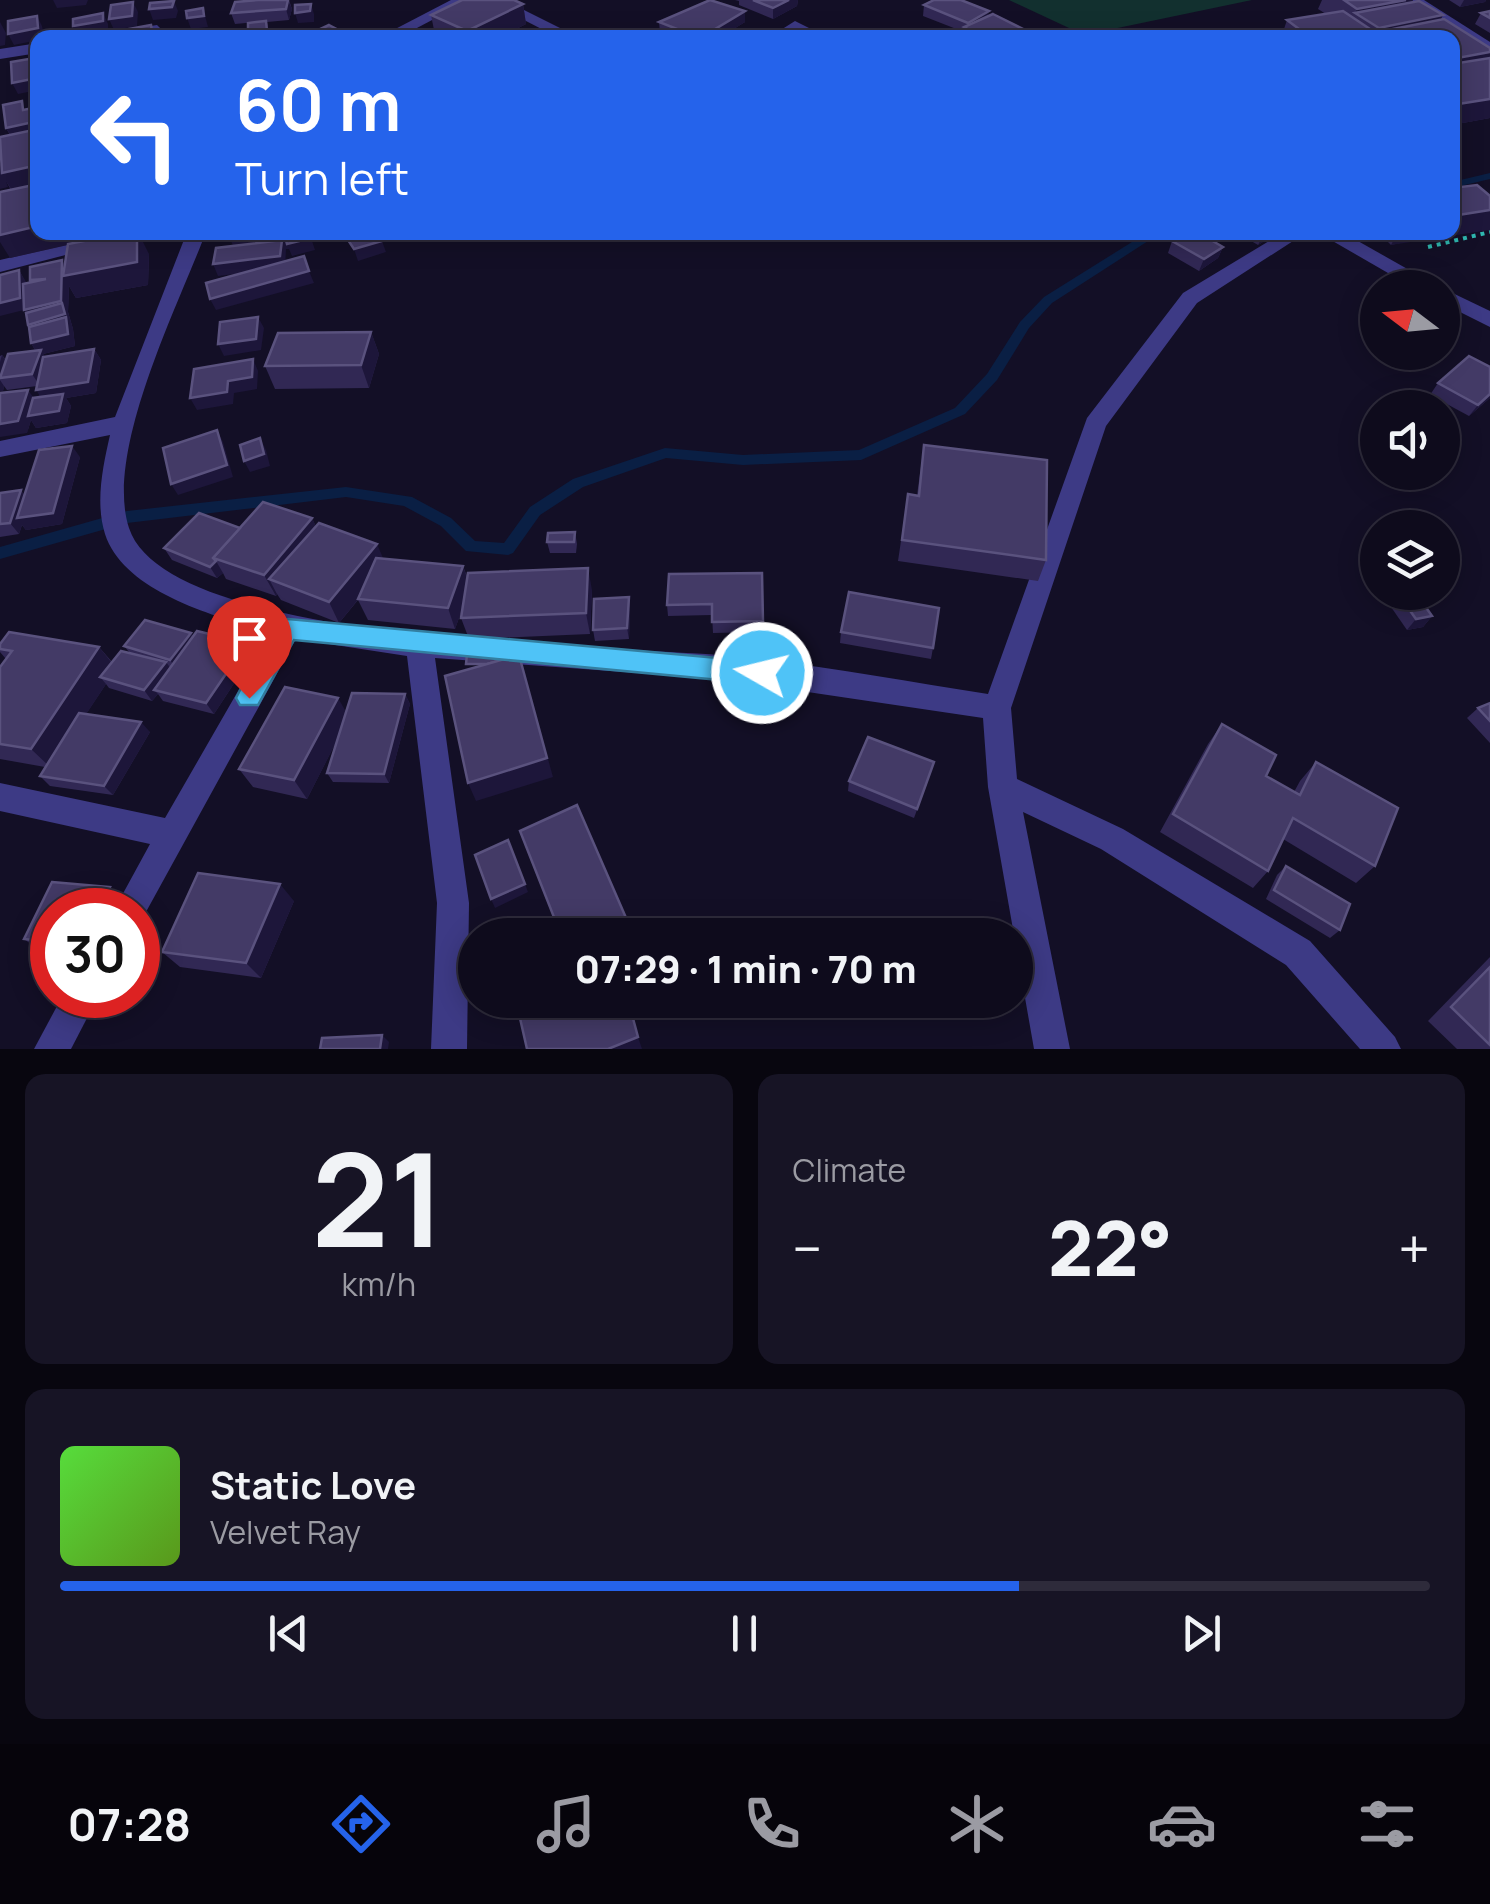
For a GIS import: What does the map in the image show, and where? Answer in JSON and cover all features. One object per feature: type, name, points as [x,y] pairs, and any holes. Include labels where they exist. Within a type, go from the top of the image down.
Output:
[{"type":"street","points":[[401,30],[463,0]]},
{"type":"street","points":[[492,0],[556,30]]},
{"type":"street","points":[[1414,0],[1490,49]]},
{"type":"street","points":[[0,54],[30,49]]},
{"type":"street","points":[[0,266],[111,240]]},
{"type":"street","points":[[194,240],[122,424],[112,501],[118,533],[128,556],[152,579],[215,610],[288,629],[722,667],[998,708]]},
{"type":"street","points":[[1052,1049],[1003,787],[998,708],[1096,424],[1190,298],[1285,240]]},
{"type":"street","points":[[1341,240],[1398,270]]},
{"type":"street","points":[[1460,304],[1490,320]]},
{"type":"street","points":[[0,449],[122,424]]},
{"type":"street","points":[[142,888],[288,629]]},
{"type":"street","points":[[418,643],[428,690],[454,903],[449,1049]]},
{"type":"street","points":[[1003,787],[1112,840],[1298,953],[1384,1049]]},
{"type":"street","points":[[0,797],[172,834]]},
{"type":"street","points":[[52,1049],[69,1018]]},
{"type":"path","points":[[1460,240],[1490,232]]},
{"type":"path","points":[[1380,260],[1459,240]]},
{"type":"green space","points":[[1009,0],[1252,0],[1108,30],[1073,30]]},
{"type":"building","points":[[288,0],[286,9],[231,13],[235,2]]},
{"type":"building","points":[[462,0],[514,0],[523,4],[469,30],[431,15]]},
{"type":"building","points":[[710,0],[745,11],[713,30],[680,30],[659,22]]},
{"type":"building","points":[[753,0],[789,0],[773,8]]},
{"type":"building","points":[[934,0],[961,0],[989,11],[968,23],[924,5]]},
{"type":"building","points":[[1344,0],[1406,0],[1357,9]]},
{"type":"building","points":[[174,1],[172,7],[149,9],[150,3]]},
{"type":"building","points":[[1419,1],[1443,15],[1379,28],[1355,13]]},
{"type":"building","points":[[133,2],[132,16],[109,19],[111,5]]},
{"type":"building","points":[[311,4],[310,11],[295,13],[295,5]]},
{"type":"building","points":[[203,8],[204,16],[187,18],[186,11]]},
{"type":"building","points":[[1343,11],[1372,30],[1300,30],[1287,20]]},
{"type":"building","points":[[103,13],[103,21],[73,26],[73,19]]},
{"type":"building","points":[[993,14],[1023,29],[970,30],[964,27]]},
{"type":"building","points":[[37,16],[38,28],[8,34],[8,21]]},
{"type":"building","points":[[1444,19],[1490,48],[1490,52],[1460,58],[1460,30],[1388,30]]},
{"type":"building","points":[[266,21],[267,30],[248,30],[248,23]]},
{"type":"building","points":[[151,25],[152,30],[123,30]]},
{"type":"building","points":[[1490,58],[1490,99],[1460,104],[1460,63]]},
{"type":"building","points":[[30,59],[30,79],[12,83],[11,62]]},
{"type":"building","points":[[22,101],[23,110],[30,109],[30,123],[6,128],[3,105]]},
{"type":"building","points":[[30,131],[30,167],[2,173],[0,137]]},
{"type":"building","points":[[1477,185],[1490,196],[1490,210],[1460,215],[1460,187]]},
{"type":"building","points":[[30,186],[30,228],[0,235],[0,192]]},
{"type":"building","points":[[137,240],[137,262],[63,276],[68,244]]},
{"type":"building","points":[[282,240],[280,256],[213,264],[216,248]]},
{"type":"building","points":[[348,240],[382,241],[354,249]]},
{"type":"building","points":[[1211,240],[1223,247],[1204,259],[1172,241]]},
{"type":"building","points":[[304,256],[309,271],[210,299],[206,283]]},
{"type":"building","points":[[62,260],[61,301],[24,310],[23,284],[46,279],[30,280],[30,267]]},
{"type":"building","points":[[19,270],[20,298],[0,303],[0,275]]},
{"type":"building","points":[[62,303],[65,314],[28,325],[26,313]]},
{"type":"building","points":[[66,317],[68,334],[31,343],[29,327]]},
{"type":"building","points":[[258,317],[256,339],[218,344],[220,322]]},
{"type":"building","points":[[371,332],[361,365],[265,366],[278,333]]},
{"type":"building","points":[[94,349],[88,382],[36,390],[43,357]]},
{"type":"building","points":[[41,350],[32,374],[0,378],[8,354]]},
{"type":"building","points":[[1469,356],[1490,367],[1490,394],[1478,405],[1460,395],[1460,390],[1438,383],[1453,370],[1460,370],[1460,364]]},
{"type":"building","points":[[253,359],[252,377],[228,381],[227,392],[190,398],[194,369]]},
{"type":"building","points":[[28,390],[18,421],[0,424],[0,393]]},
{"type":"building","points":[[63,394],[59,411],[28,416],[33,398]]},
{"type":"building","points":[[217,430],[227,465],[171,484],[163,448]]},
{"type":"building","points":[[260,438],[264,454],[244,461],[240,445]]},
{"type":"building","points":[[924,445],[1047,460],[1046,560],[902,540],[908,494],[919,496]]},
{"type":"building","points":[[72,446],[53,513],[17,518],[39,450]]},
{"type":"building","points":[[21,490],[10,523],[0,524],[0,493]]},
{"type":"building","points":[[263,502],[312,518],[264,575],[213,558]]},
{"type":"building","points":[[199,513],[240,528],[213,558],[216,561],[210,567],[164,548]]},
{"type":"building","points":[[319,523],[377,544],[329,602],[269,579]]},
{"type":"building","points":[[575,532],[574,542],[547,542],[548,533]]},
{"type":"building","points":[[376,558],[463,566],[448,608],[358,599]]},
{"type":"building","points":[[588,568],[586,613],[461,618],[468,573]]},
{"type":"building","points":[[762,573],[763,621],[712,622],[712,604],[667,605],[669,574]]},
{"type":"building","points":[[849,592],[939,608],[933,648],[841,632]]},
{"type":"building","points":[[629,597],[627,628],[593,630],[594,599]]},
{"type":"building","points":[[1410,610],[1428,610],[1432,616],[1416,619]]},
{"type":"building","points":[[145,620],[191,633],[170,660],[124,646]]},
{"type":"building","points":[[197,631],[247,643],[206,703],[154,690]]},
{"type":"building","points":[[9,632],[99,647],[31,749],[0,744],[0,667],[12,651],[0,649],[0,644]]},
{"type":"building","points":[[121,651],[166,662],[144,690],[100,677]]},
{"type":"building","points":[[503,653],[502,660],[466,664],[467,654]]},
{"type":"building","points":[[519,655],[547,758],[468,783],[445,676]]},
{"type":"building","points":[[285,687],[338,698],[294,780],[239,769]]},
{"type":"building","points":[[352,693],[405,694],[384,774],[327,773]]},
{"type":"building","points":[[1490,703],[1490,721],[1478,708]]},
{"type":"building","points":[[79,713],[141,722],[104,786],[40,776]]},
{"type":"building","points":[[1222,724],[1276,755],[1266,776],[1300,795],[1316,762],[1398,808],[1375,866],[1293,818],[1268,871],[1173,814]]},
{"type":"building","points":[[868,737],[934,762],[917,809],[849,781]]},
{"type":"building","points":[[577,805],[626,918],[554,918],[520,831]]},
{"type":"building","points":[[508,840],[525,884],[491,899],[475,855]]},
{"type":"building","points":[[1286,866],[1350,904],[1340,930],[1274,890]]},
{"type":"building","points":[[198,873],[280,884],[246,963],[162,952]]},
{"type":"building","points":[[52,882],[110,887],[110,888],[49,888]]},
{"type":"building","points":[[1490,967],[1490,1045],[1451,1007]]},
{"type":"building","points":[[520,1018],[633,1018],[638,1037],[608,1049],[527,1049]]},
{"type":"building","points":[[382,1035],[380,1049],[320,1049],[322,1038]]},
{"type":"waterway","points":[[1460,183],[1490,176]]},
{"type":"waterway","points":[[0,553],[127,517],[346,492],[407,501],[446,522],[471,547],[508,549],[535,511],[578,483],[665,453],[743,460],[861,455],[960,411],[992,377],[1024,325],[1048,300],[1144,240]]},
{"type":"route","points":[[249,698],[288,629],[762,673]]}]
